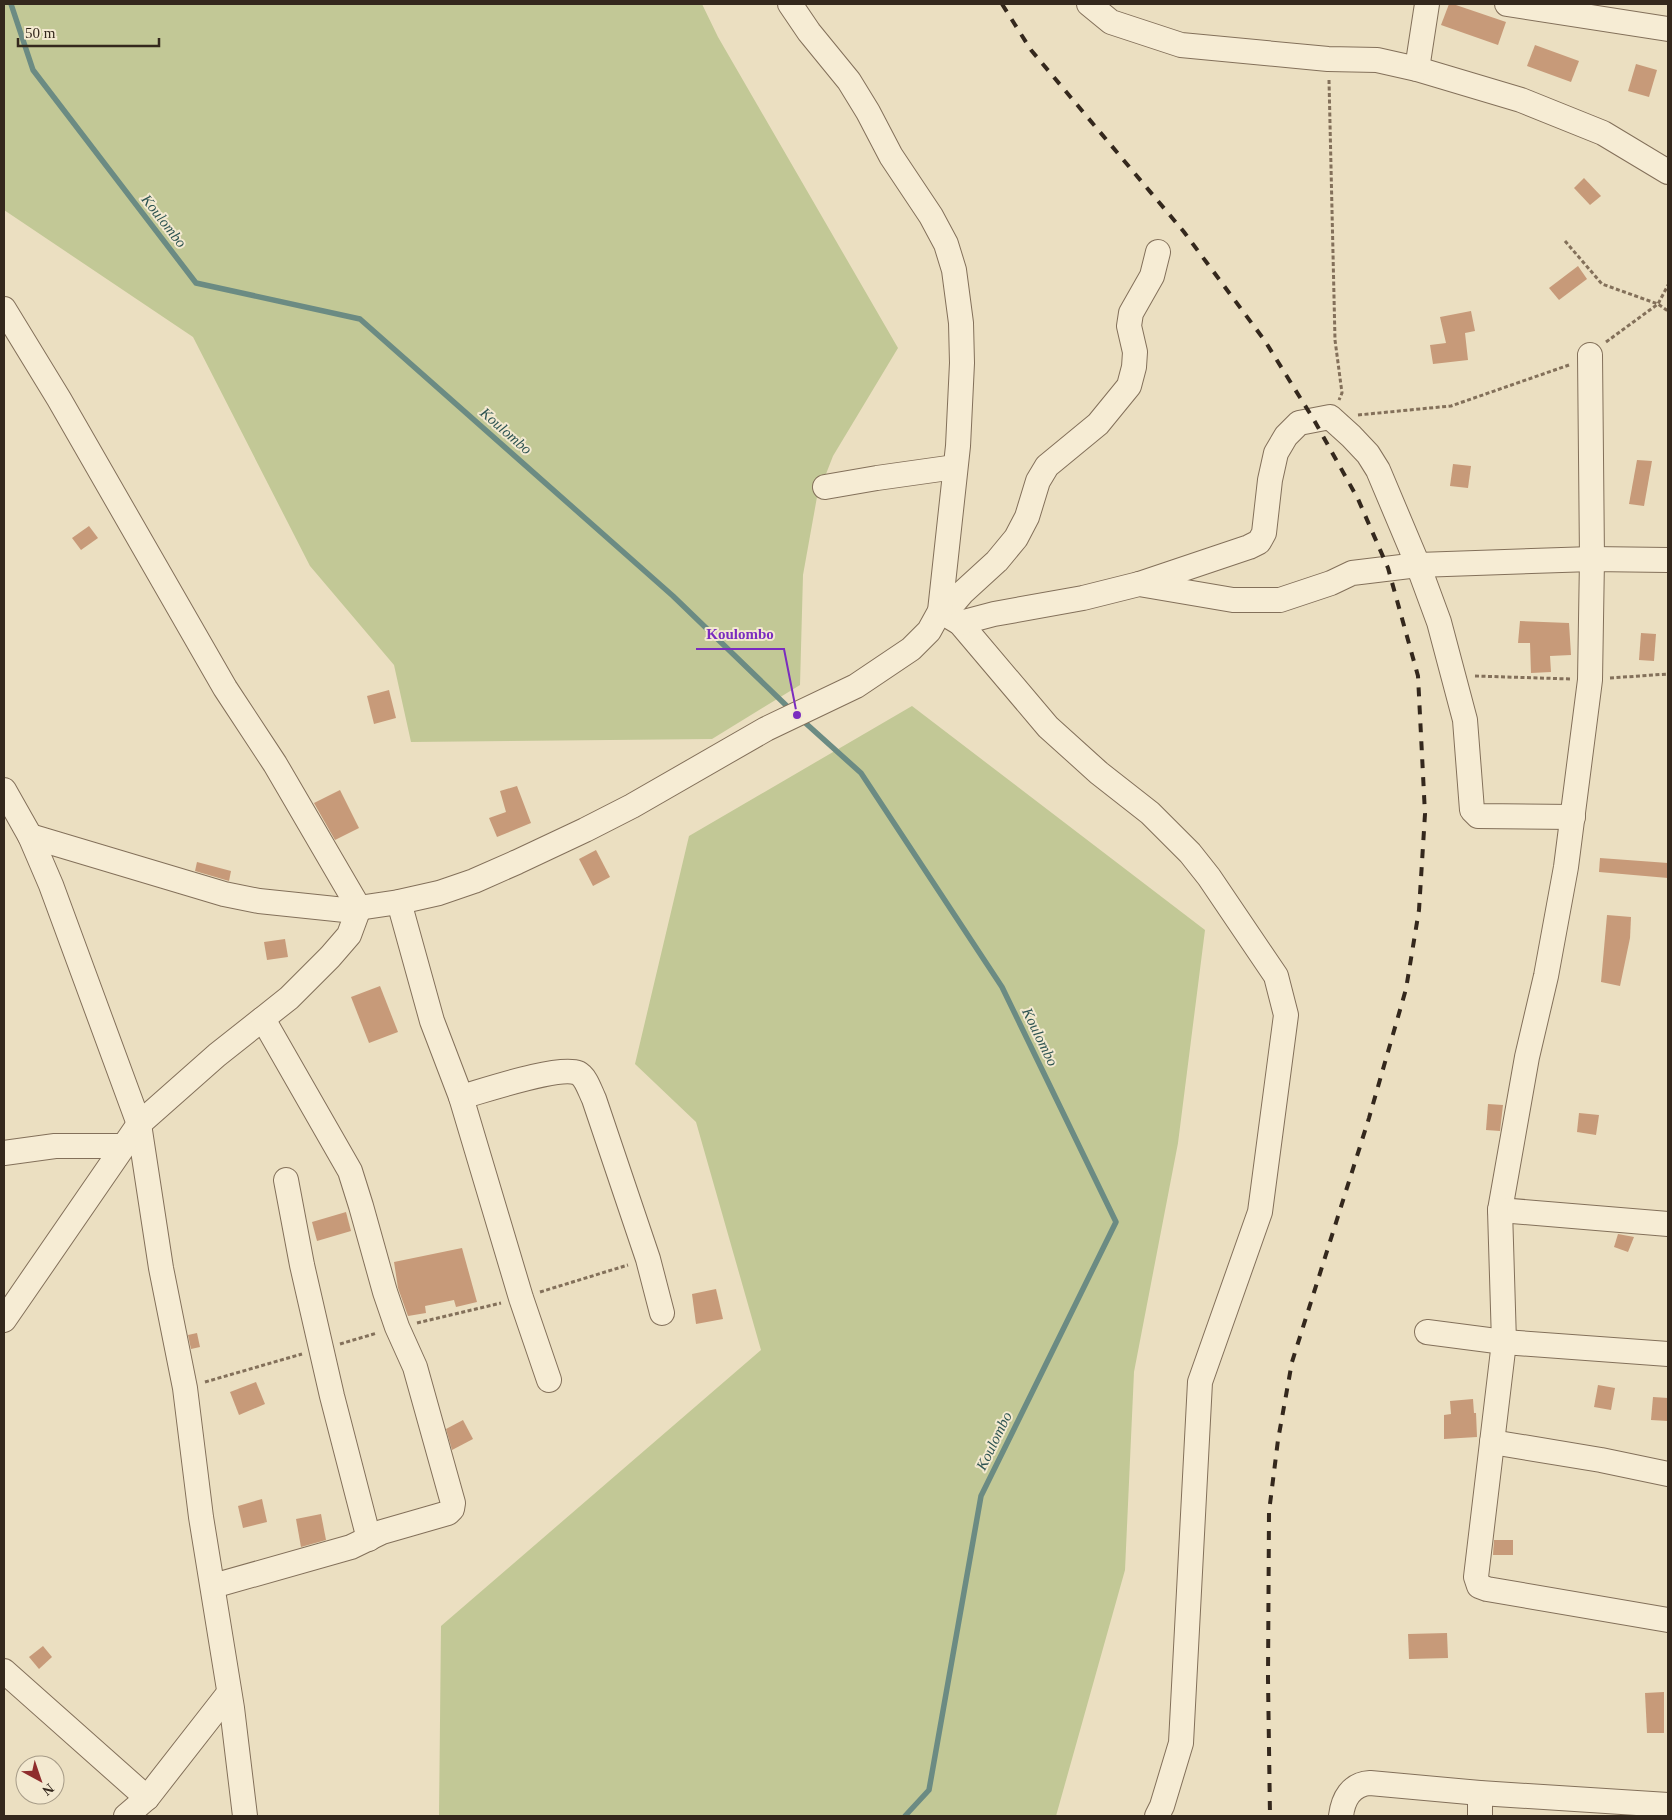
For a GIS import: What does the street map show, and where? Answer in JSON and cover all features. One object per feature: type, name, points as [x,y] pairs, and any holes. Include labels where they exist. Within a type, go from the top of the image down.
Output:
[{"type":"street","points":[[790,4],[809,32],[848,81],[868,112],[891,156],[931,216],[946,244],[954,270],[961,323],[962,363],[948,616],[1048,727],[1100,773],[1150,813],[1190,852],[1210,877],[1276,976],[1286,1015],[1260,1212],[1200,1382],[1181,1743],[1162,1806],[1157,1816]]},
{"type":"street","points":[[1089,4],[1111,22],[1181,45],[1328,59],[1377,60],[1417,68],[1520,100],[1603,133],[1668,172]]},
{"type":"street","points":[[1417,68],[1427,4]]},
{"type":"street","points":[[1507,4],[1668,29]]},
{"type":"street","points":[[30,836],[224,894],[259,902],[345,910],[399,902],[439,893],[474,881],[632,806],[766,729],[847,692],[911,649],[948,616],[962,593],[997,561],[1016,538],[1027,517],[1038,481],[1047,466],[1098,424],[1129,386],[1134,367],[1135,352],[1129,326],[1131,314],[1152,276],[1158,252]]},
{"type":"street","points":[[4,309],[59,399],[225,688],[275,764],[359,908]]},
{"type":"street","points":[[1590,355],[1592,559],[1590,680],[1573,817],[1546,976],[1526,1058],[1500,1210],[1504,1342],[1476,1577],[1479,1586],[1668,1620]]},
{"type":"street","points":[[948,616],[994,614],[1083,598],[1139,584],[1259,542],[1264,533],[1270,480],[1276,453],[1281,444],[1286,436],[1300,423],[1330,417],[1368,454],[1378,470],[1418,564],[1439,622],[1465,720],[1472,810],[1478,816],[1573,817]]},
{"type":"street","points":[[825,487],[955,467]]},
{"type":"street","points":[[1139,584],[1233,600],[1280,600],[1331,583],[1352,573],[1418,564],[1592,559],[1668,560]]},
{"type":"street","points":[[4,790],[30,836],[58,904],[139,1124],[161,1268],[185,1388],[245,1816]]},
{"type":"street","points":[[399,902],[432,1021],[461,1097],[521,1298],[549,1380]]},
{"type":"street","points":[[4,1320],[139,1124],[217,1055],[289,998],[349,935],[359,908]]},
{"type":"street","points":[[213,1586],[351,1547],[382,1532],[448,1512],[453,1506],[429,1411],[415,1367],[397,1327],[385,1292],[350,1171],[263,1019]]},
{"type":"street","points":[[461,1097],[509,1082],[550,1073],[577,1072],[583,1077],[594,1099],[648,1259],[662,1313]]},
{"type":"street","points":[[4,1153],[55,1146],[124,1146]]},
{"type":"street","points":[[286,1180],[300,1257],[332,1396],[369,1538]]},
{"type":"street","points":[[1500,1210],[1668,1224]]},
{"type":"street","points":[[1426,1332],[1504,1342],[1668,1354]]},
{"type":"street","points":[[1492,1442],[1600,1460],[1668,1474]]},
{"type":"street","points":[[4,1672],[147,1798]]},
{"type":"street","points":[[126,1816],[147,1798],[229,1693]]},
{"type":"street","points":[[1341,1816],[1342,1802],[1362,1783],[1668,1805]]},
{"type":"street","points":[[1480,1792],[1480,1816]]},
{"type":"path","points":[[1328,59],[1335,340],[1342,393],[1330,417]]},
{"type":"path","points":[[1565,241],[1602,284],[1658,304],[1668,311]]},
{"type":"path","points":[[1330,417],[1451,406],[1562,368],[1590,355],[1614,335],[1658,304],[1668,285]]},
{"type":"path","points":[[1454,676],[1590,680],[1668,674]]},
{"type":"path","points":[[185,1388],[397,1327],[521,1298],[648,1259]]},
{"type":"green space","points":[[4,4],[702,4],[718,37],[898,348],[833,456],[817,497],[803,575],[800,685],[712,739],[411,742],[394,665],[310,566],[193,337],[4,210]]},
{"type":"green space","points":[[912,706],[1205,930],[1178,1143],[1134,1372],[1125,1570],[1056,1816],[439,1816],[441,1626],[761,1350],[696,1122],[635,1064],[689,836]]},
{"type":"building","points":[[1449,4],[1506,22],[1498,45],[1441,25]]},
{"type":"building","points":[[1535,45],[1579,61],[1571,82],[1527,66]]},
{"type":"building","points":[[1636,64],[1657,70],[1649,97],[1628,91]]},
{"type":"building","points":[[1584,178],[1601,196],[1590,205],[1574,188]]},
{"type":"building","points":[[1578,266],[1587,279],[1559,300],[1549,288]]},
{"type":"building","points":[[1471,311],[1475,331],[1465,333],[1468,360],[1433,364],[1430,345],[1446,343],[1440,317]]},
{"type":"building","points":[[1637,460],[1652,461],[1644,506],[1629,504]]},
{"type":"building","points":[[1453,464],[1471,466],[1468,488],[1450,486]]},
{"type":"building","points":[[89,526],[98,538],[81,550],[72,538]]},
{"type":"building","points":[[1520,621],[1569,623],[1571,655],[1550,656],[1551,672],[1531,673],[1530,643],[1518,643]]},
{"type":"building","points":[[1641,633],[1656,634],[1654,661],[1639,660]]},
{"type":"building","points":[[389,690],[396,718],[374,724],[367,696]]},
{"type":"building","points":[[517,786],[531,823],[497,837],[489,818],[506,812],[500,791]]},
{"type":"building","points":[[340,790],[359,828],[335,840],[314,803]]},
{"type":"building","points":[[596,850],[610,877],[593,886],[579,859]]},
{"type":"building","points":[[1600,858],[1668,863],[1668,878],[1599,872]]},
{"type":"building","points":[[197,862],[231,871],[229,881],[195,871]]},
{"type":"building","points":[[1607,915],[1631,917],[1630,938],[1620,986],[1601,982]]},
{"type":"building","points":[[285,939],[288,957],[267,960],[264,942]]},
{"type":"building","points":[[380,986],[398,1032],[369,1043],[351,997]]},
{"type":"building","points":[[1488,1104],[1503,1105],[1500,1131],[1486,1130]]},
{"type":"building","points":[[1579,1113],[1599,1115],[1596,1135],[1577,1132]]},
{"type":"building","points":[[346,1212],[351,1231],[317,1241],[312,1222]]},
{"type":"building","points":[[1618,1234],[1634,1237],[1628,1252],[1614,1247]]},
{"type":"building","points":[[462,1248],[477,1302],[456,1307],[454,1300],[425,1306],[426,1313],[408,1316],[398,1288],[394,1262]]},
{"type":"building","points":[[716,1289],[723,1319],[696,1324],[692,1294]]},
{"type":"building","points":[[197,1333],[200,1347],[191,1349],[188,1335]]},
{"type":"building","points":[[256,1382],[265,1404],[239,1415],[230,1392]]},
{"type":"building","points":[[1598,1385],[1615,1388],[1611,1410],[1594,1407]]},
{"type":"building","points":[[1653,1397],[1668,1398],[1668,1421],[1651,1420]]},
{"type":"building","points":[[1473,1399],[1474,1413],[1476,1413],[1477,1437],[1444,1439],[1444,1415],[1451,1414],[1450,1401]]},
{"type":"building","points":[[463,1420],[473,1439],[452,1450],[446,1429]]},
{"type":"building","points":[[262,1499],[267,1522],[243,1528],[238,1506]]},
{"type":"building","points":[[321,1514],[326,1540],[301,1547],[296,1519]]},
{"type":"building","points":[[1494,1540],[1513,1540],[1513,1555],[1493,1555]]},
{"type":"building","points":[[1447,1633],[1448,1658],[1409,1659],[1408,1634]]},
{"type":"building","points":[[43,1646],[52,1657],[39,1669],[29,1657]]},
{"type":"building","points":[[1664,1692],[1664,1733],[1647,1733],[1645,1693]]},
{"type":"waterway","name":"Koulombo","points":[[11,4],[33,70],[196,283],[360,319],[673,596],[792,711]]},
{"type":"waterway","name":"Koulombo","points":[[801,719],[861,773],[1002,987],[1116,1222],[981,1496],[929,1790],[905,1816]]},
{"type":"railway","points":[[1002,4],[1031,50],[1184,232],[1265,341],[1314,420],[1358,499],[1388,568],[1418,676],[1425,814],[1419,910],[1406,989],[1369,1118],[1292,1362],[1278,1440],[1269,1512],[1268,1679],[1270,1816]]},
{"type":"place","name":"Koulombo","points":[[797,715]]}]
